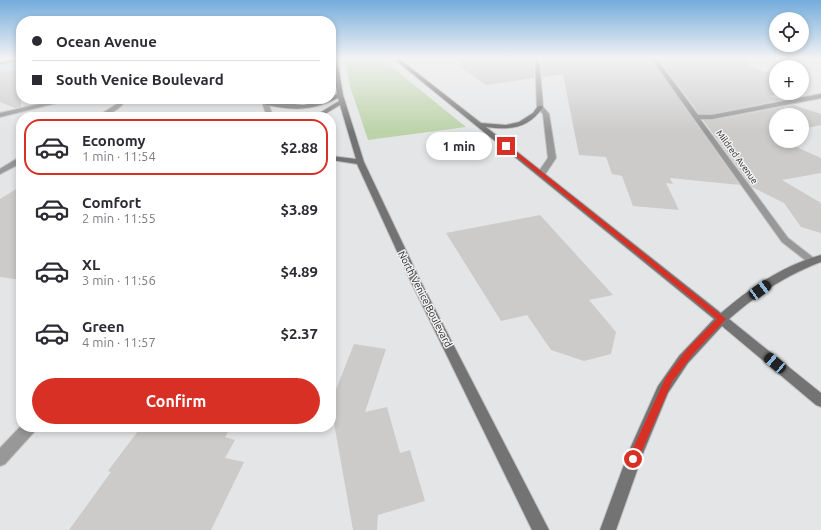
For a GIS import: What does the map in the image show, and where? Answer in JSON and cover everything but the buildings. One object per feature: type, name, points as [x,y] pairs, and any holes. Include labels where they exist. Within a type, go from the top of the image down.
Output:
[{"type":"main road","name":"North Venice Boulevard","points":[[338,83],[341,102],[360,162],[417,284],[541,530]]},
{"type":"main road","points":[[426,83],[722,319],[821,401]]},
{"type":"main road","points":[[336,97],[340,95]]},
{"type":"main road","points":[[324,112],[341,102]]},
{"type":"main road","points":[[279,104],[297,108],[313,107],[324,104]]},
{"type":"main road","points":[[480,125],[505,127],[527,123],[535,116],[540,107]]},
{"type":"main road","points":[[336,159],[360,162]]},
{"type":"main road","points":[[608,530],[627,473],[669,380],[691,350],[722,319],[772,280],[816,260]]},
{"type":"street","points":[[539,83],[540,107],[546,114],[552,158],[541,174]]},
{"type":"street","name":"Mildred Avenue","points":[[671,83],[785,240],[816,260]]},
{"type":"street","points":[[696,117],[712,117],[821,96]]},
{"type":"street","points":[[0,115],[48,104]]},
{"type":"street","points":[[107,112],[120,104]]},
{"type":"street","points":[[0,172],[16,163]]},
{"type":"street","points":[[0,459],[24,432]]},
{"type":"green space","points":[[349,83],[411,83],[466,127],[368,140]]},
{"type":"route","points":[[506,146],[722,319],[691,350],[669,380],[657,402],[633,459]]}]
